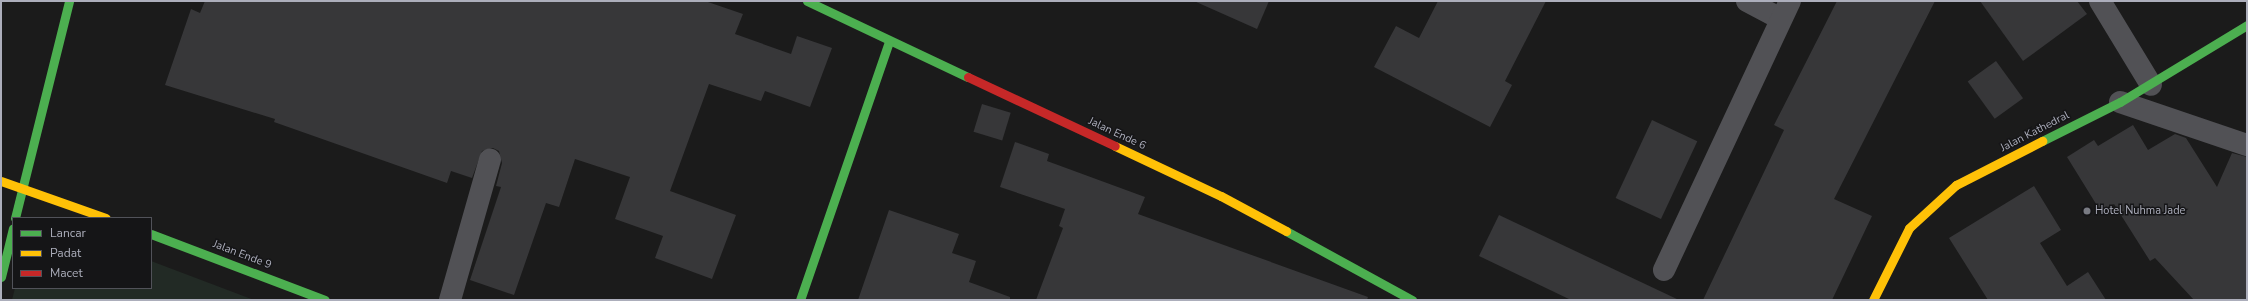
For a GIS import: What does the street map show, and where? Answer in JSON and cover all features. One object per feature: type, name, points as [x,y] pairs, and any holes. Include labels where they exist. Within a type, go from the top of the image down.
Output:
[{"type":"main road","points":[[15,217],[69,1]]},
{"type":"main road","name":"Jalan Ende 6","points":[[807,1],[889,41],[1221,196],[1412,300]]},
{"type":"main road","name":"Jalan Kathedral","points":[[1873,300],[1909,228],[1956,185],[2151,85],[2247,25]]},
{"type":"main road","points":[[800,300],[889,41]]},
{"type":"main road","points":[[1,181],[103,217]]},
{"type":"main road","points":[[1,277],[12,232]]},
{"type":"main road","name":"Jalan Ende 9","points":[[152,234],[325,300]]},
{"type":"street","points":[[1664,270],[1785,10],[1747,1]]},
{"type":"street","points":[[2100,1],[2151,85]]},
{"type":"street","points":[[2120,102],[2247,145]]},
{"type":"street","points":[[450,300],[490,160]]},
{"type":"shaded area","points":[[152,261],[254,300],[12,300],[15,289],[152,289]]},
{"type":"building","points":[[205,1],[705,1],[743,14],[735,34],[791,54],[797,36],[832,48],[810,107],[765,91],[761,101],[709,84],[670,191],[736,215],[712,279],[655,258],[663,236],[615,219],[630,177],[575,159],[559,207],[546,203],[514,295],[470,280],[501,187],[496,186],[502,163],[499,151],[493,148],[482,151],[472,178],[451,171],[447,183],[274,122],[275,119],[165,85],[191,9],[200,13]]},
{"type":"building","points":[[1194,1],[1269,1],[1257,29]]},
{"type":"building","points":[[1438,1],[1546,1],[1505,81],[1512,85],[1490,127],[1374,67],[1396,26],[1419,38]]},
{"type":"building","points":[[1837,1],[1935,1],[1834,199],[1872,216],[1832,300],[1703,300],[1784,130],[1774,125]]},
{"type":"building","points":[[1980,1],[2077,1],[2087,14],[2023,61]]},
{"type":"building","points":[[1996,61],[2023,98],[1995,119],[1968,82]]},
{"type":"building","points":[[982,104],[1011,113],[1002,141],[974,132]]},
{"type":"building","points":[[1652,120],[1697,141],[1661,219],[1616,198]]},
{"type":"building","points":[[2133,125],[2148,150],[2175,134],[2186,138],[2217,187],[2232,153],[2247,157],[2247,300],[2194,300],[2155,258],[2150,261],[2114,204],[2101,212],[2067,157],[2094,140],[2098,146]]},
{"type":"building","points":[[1015,142],[1049,154],[1047,161],[1145,197],[1138,214],[1368,297],[1367,300],[1036,300],[1063,228],[1059,226],[1065,209],[1000,187]]},
{"type":"building","points":[[2034,186],[2061,230],[2040,243],[2067,286],[2088,272],[2106,300],[1988,300],[1949,238]]},
{"type":"building","points":[[889,210],[959,234],[952,253],[976,261],[969,282],[1010,297],[1010,300],[858,300]]},
{"type":"building","points":[[1499,215],[1679,300],[1571,300],[1479,256]]},
{"type":"traffic: fast","points":[[15,217],[69,1]]},
{"type":"traffic: fast","points":[[807,1],[968,77]]},
{"type":"traffic: fast","points":[[2042,141],[2120,102],[2247,25]]},
{"type":"traffic: fast","points":[[800,300],[889,41]]},
{"type":"traffic: fast","points":[[1286,231],[1412,300]]},
{"type":"traffic: fast","points":[[1,277],[12,232]]},
{"type":"traffic: fast","points":[[152,234],[325,300]]},
{"type":"traffic: slow","points":[[1873,300],[1909,228],[1956,185],[2042,141]]},
{"type":"traffic: slow","points":[[1115,146],[1221,196],[1286,231]]},
{"type":"traffic: slow","points":[[1,181],[103,217]]},
{"type":"traffic: jam","points":[[968,77],[1115,146]]},
{"type":"place","name":"Hotel Nuhma Jade","points":[[2087,211]]}]
